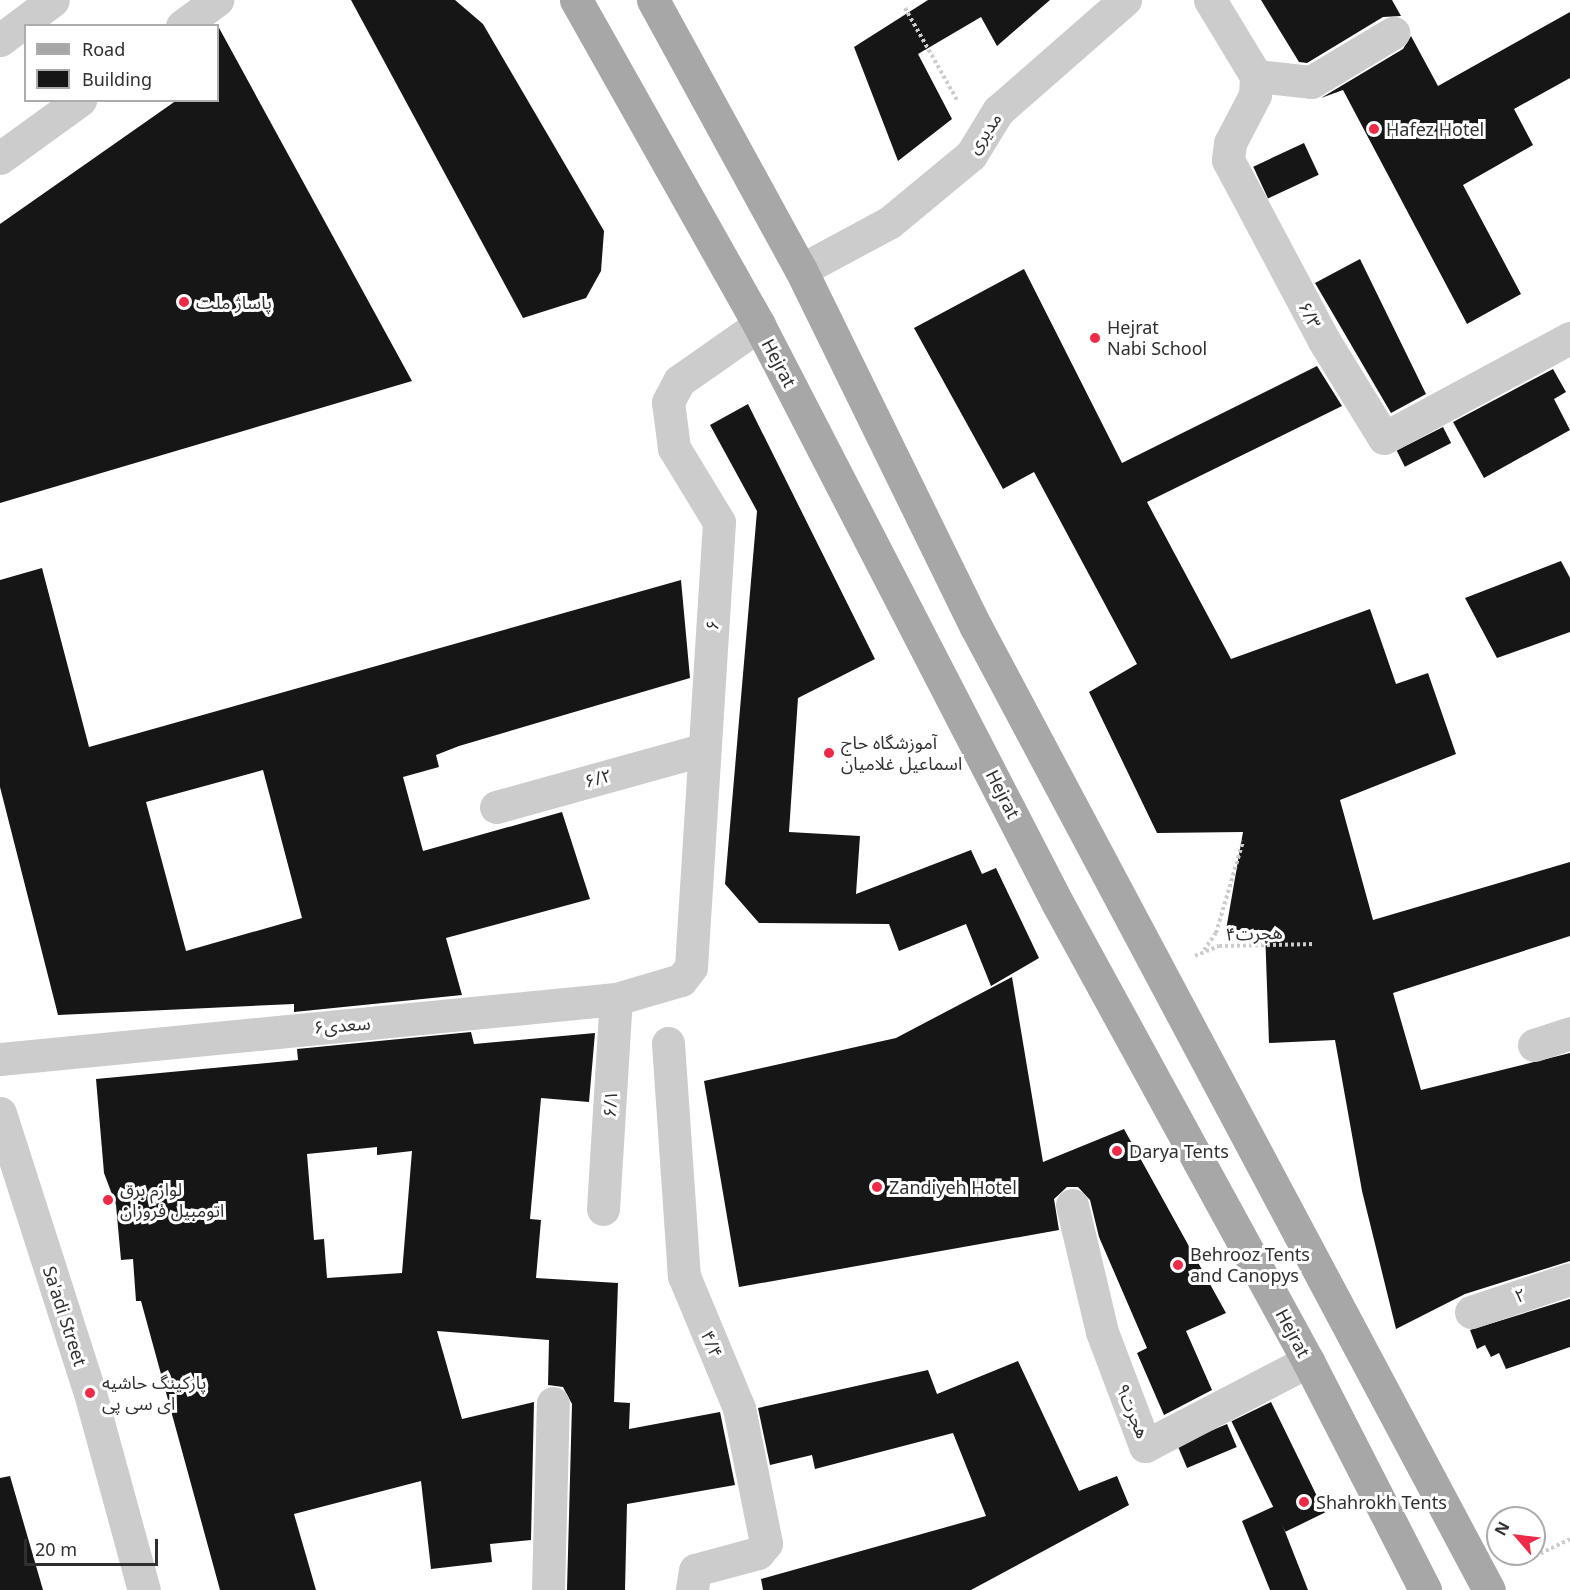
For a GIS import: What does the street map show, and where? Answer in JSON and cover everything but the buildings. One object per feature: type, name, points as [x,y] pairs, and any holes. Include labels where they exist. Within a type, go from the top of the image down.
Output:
[{"type":"main road","name":"Hejrat","points":[[576,0],[759,325],[1058,904],[1308,1361],[1425,1590]]},
{"type":"main road","points":[[653,0],[801,270],[976,627],[1490,1590]]},
{"type":"street","points":[[0,40],[53,0]]},
{"type":"street","points":[[185,24],[217,0]]},
{"type":"street","name":"مدیری","points":[[801,270],[890,222],[971,155],[998,111],[1125,0]]},
{"type":"street","points":[[1210,0],[1256,76],[1311,82],[1393,33]]},
{"type":"street","name":"۶/۳","points":[[1256,76],[1255,95],[1230,143],[1228,160],[1323,339],[1384,438],[1570,338]]},
{"type":"street","points":[[0,159],[77,102]]},
{"type":"street","name":"۶","points":[[681,980],[691,967],[701,750],[719,522],[674,448],[668,402],[679,381],[759,325]]},
{"type":"street","name":"۶/۲","points":[[496,807],[701,750]]},
{"type":"street","name":"سعدی۶","points":[[0,1059],[616,999],[681,980]]},
{"type":"street","name":"۶/۱","points":[[603,1209],[616,999]]},
{"type":"street","points":[[1534,1045],[1570,1033]]},
{"type":"street","name":"۴/۴","points":[[668,1043],[684,1276],[739,1408],[766,1543],[758,1553],[695,1570],[692,1590]]},
{"type":"street","name":"Sa'adi Street","points":[[1,1124],[90,1393],[144,1590]]},
{"type":"street","name":"هجرت۹","points":[[1072,1204],[1102,1332],[1144,1446],[1308,1361]]},
{"type":"street","name":"۲","points":[[1471,1312],[1570,1279]]},
{"type":"street","points":[[548,1590],[553,1403]]},
{"type":"path","points":[[905,8],[965,115],[983,134]]},
{"type":"path","points":[[1203,951],[1216,933],[1243,841]]},
{"type":"path","name":"هجرت۴","points":[[1163,974],[1203,951],[1315,944]]},
{"type":"path","points":[[1546,1551],[1570,1539]]},
{"type":"place","name":"Hafez Hotel","points":[[1374,129]]},
{"type":"place","name":"پاساژ ملت","points":[[184,302]]},
{"type":"place","name":"Hejrat Nabi School","points":[[1095,338]]},
{"type":"place","name":"آموزشگاه حاج اسماعیل غلامیان","points":[[829,753]]},
{"type":"place","name":"Darya Tents","points":[[1117,1151]]},
{"type":"place","name":"Zandiyeh Hotel","points":[[877,1187]]},
{"type":"place","name":"لوازم برق اتومبیل فروزان","points":[[108,1200]]},
{"type":"place","name":"Behrooz Tents and Canopys","points":[[1178,1265]]},
{"type":"place","name":"پارکینگ حاشیه ای سی پی","points":[[90,1393]]},
{"type":"place","name":"Shahrokh Tents","points":[[1304,1502]]}]
